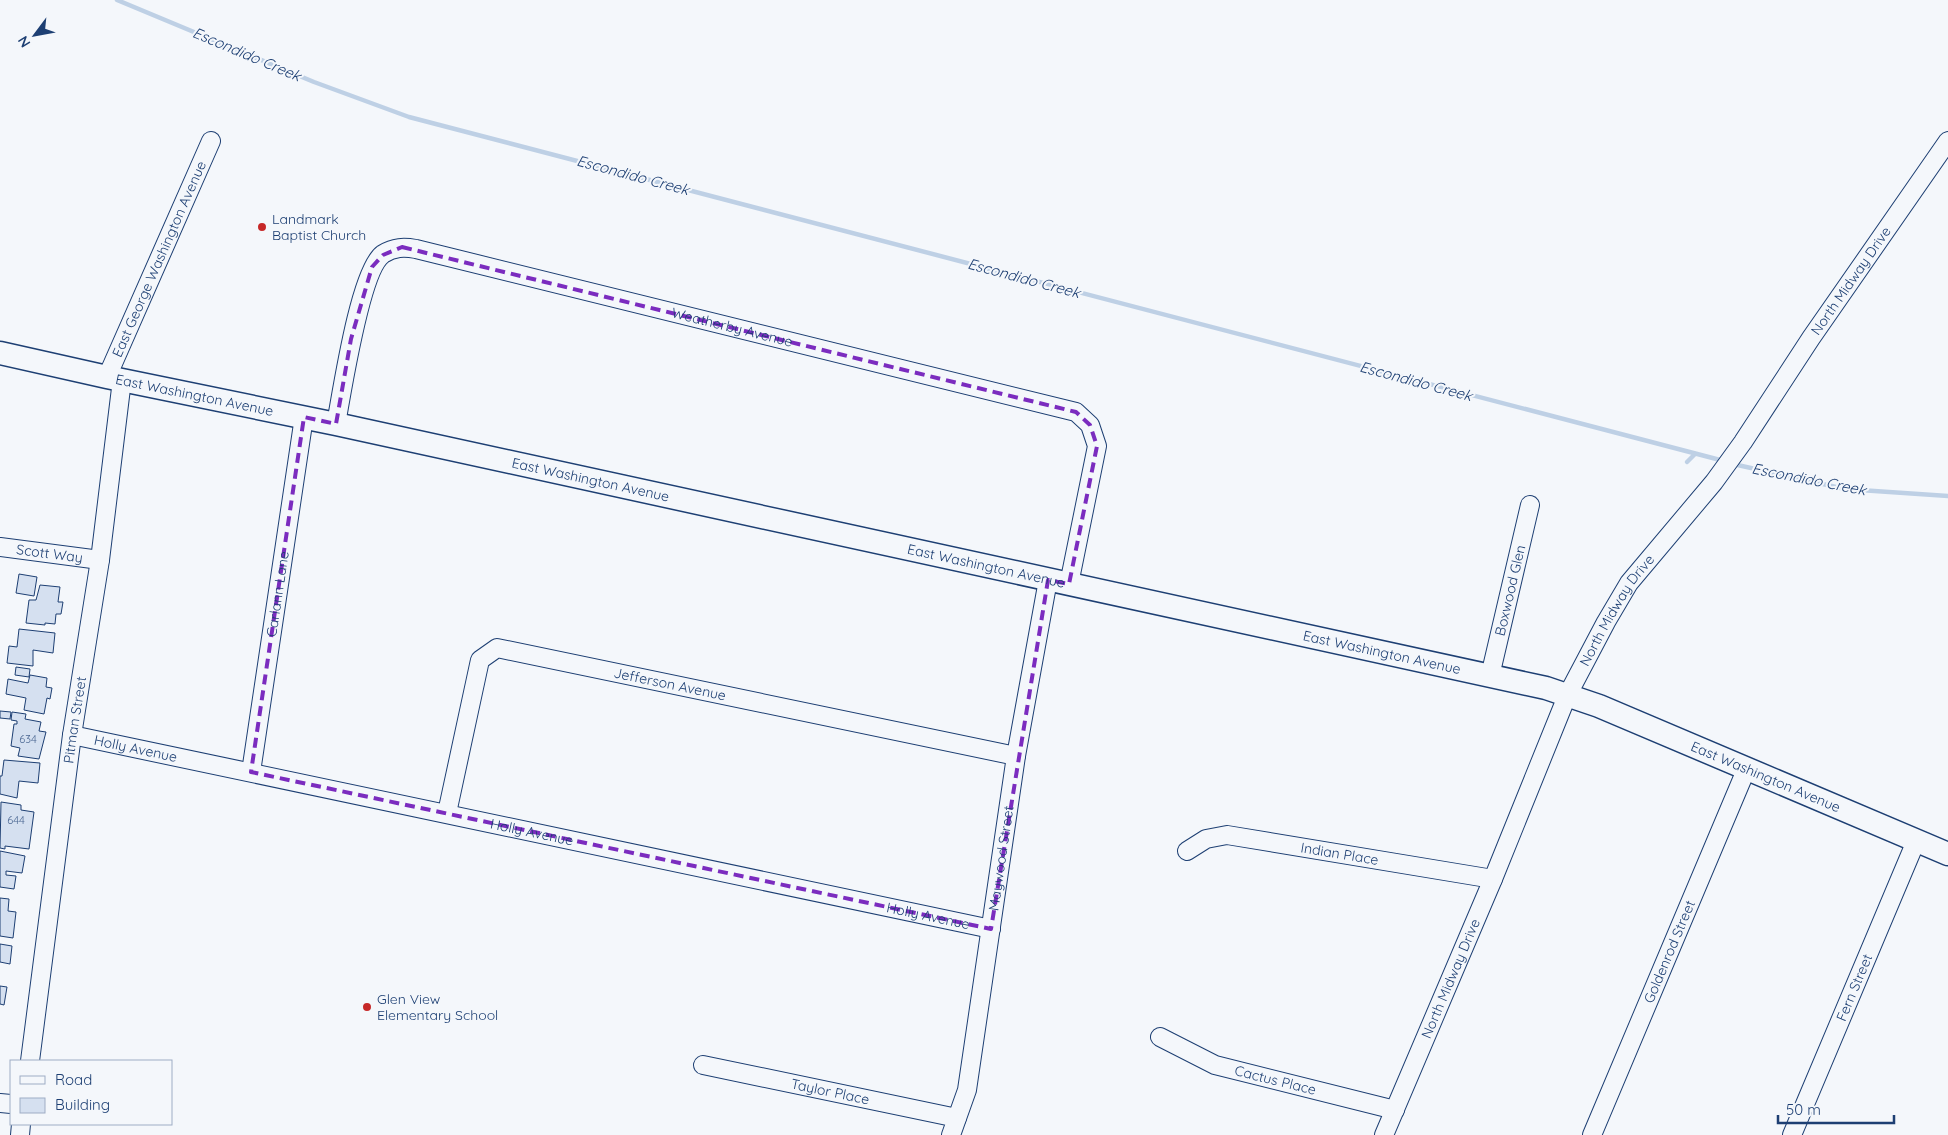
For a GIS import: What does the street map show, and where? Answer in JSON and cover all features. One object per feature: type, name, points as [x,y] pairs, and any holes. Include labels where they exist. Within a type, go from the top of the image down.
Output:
[{"type":"main road","name":"East Washington Avenue","points":[[0,353],[304,417],[1546,688],[1602,708],[1948,854]]},
{"type":"street","name":"East George Washington Avenue","points":[[114,378],[210,141]]},
{"type":"street","name":"North Midway Drive","points":[[1384,1135],[1568,696],[1606,622],[1629,583],[1714,482],[1743,442],[1811,338],[1948,141]]},
{"type":"street","name":"Weatherby Avenue","points":[[336,424],[351,339],[372,267],[383,255],[402,247],[416,249],[1076,412],[1090,425],[1097,446],[1059,582]]},
{"type":"street","name":"Pitman Street","points":[[30,1060],[72,734],[100,560],[114,378]]},
{"type":"street","name":"Carlann Lane","points":[[251,772],[304,417]]},
{"type":"street","name":"Boxwood Glen","points":[[1490,676],[1530,505]]},
{"type":"street","name":"Scott Way","points":[[0,547],[100,560]]},
{"type":"street","name":"Maywood Street","points":[[951,1135],[967,1090],[1016,756],[1059,582]]},
{"type":"street","name":"Jefferson Avenue","points":[[447,813],[480,660],[497,648],[1016,756]]},
{"type":"street","name":"Holly Avenue","points":[[72,734],[991,929]]},
{"type":"street","name":"Goldenrod Street","points":[[1592,1135],[1746,770]]},
{"type":"street","name":"Indian Place","points":[[1187,851],[1206,840],[1227,835],[1493,878]]},
{"type":"street","name":"Fern Street","points":[[1792,1135],[1916,841]]},
{"type":"street","name":"Cactus Place","points":[[1160,1037],[1215,1066],[1395,1110]]},
{"type":"street","name":"Taylor Place","points":[[703,1065],[957,1118]]},
{"type":"highlighted area","points":[[402,247],[1076,412],[1090,425],[1097,446],[1069,584],[1048,580],[991,929],[251,772],[304,417],[336,424],[351,339],[372,267],[383,255]]},
{"type":"building","points":[[19,574],[37,577],[34,596],[16,593]]},
{"type":"building","points":[[40,585],[60,587],[58,602],[63,602],[61,614],[56,614],[55,624],[26,623],[29,600],[36,600]]},
{"type":"building","points":[[19,629],[55,633],[53,653],[33,650],[33,666],[7,663],[9,646],[17,647]]},
{"type":"building","points":[[16,667],[30,669],[29,677],[15,675]]},
{"type":"building","points":[[30,675],[47,678],[46,687],[52,688],[50,699],[47,698],[44,714],[24,710],[26,698],[6,694],[8,679],[28,683]]},
{"type":"building","points":[[0,711],[11,712],[10,719],[0,718]]},
{"type":"building","points":[[12,712],[26,714],[25,719],[41,722],[39,731],[46,732],[39,759],[18,756],[20,748],[11,746],[14,724],[17,724],[17,721],[11,720]]},
{"type":"building","points":[[4,760],[40,763],[38,783],[19,781],[17,798],[0,794],[0,776],[2,776]]},
{"type":"building","points":[[1,802],[21,805],[21,810],[34,812],[29,849],[5,846],[5,849],[0,848]]},
{"type":"building","points":[[0,851],[25,856],[22,873],[6,871],[6,875],[16,876],[14,889],[0,887]]},
{"type":"building","points":[[0,898],[9,899],[8,911],[16,912],[13,938],[0,936]]},
{"type":"building","points":[[0,944],[12,946],[10,964],[0,962]]},
{"type":"building","points":[[0,986],[7,987],[4,1005],[0,1004]]},
{"type":"waterway","name":"Escondido Creek","points":[[117,0],[314,82],[409,117],[1724,461]]},
{"type":"waterway","points":[[1687,462],[1695,454]]},
{"type":"waterway","name":"Escondido Creek","points":[[1733,464],[1845,489],[1948,496]]},
{"type":"place","name":"Landmark Baptist Church","points":[[262,227]]},
{"type":"place","name":"Glen View Elementary School","points":[[367,1007]]}]
